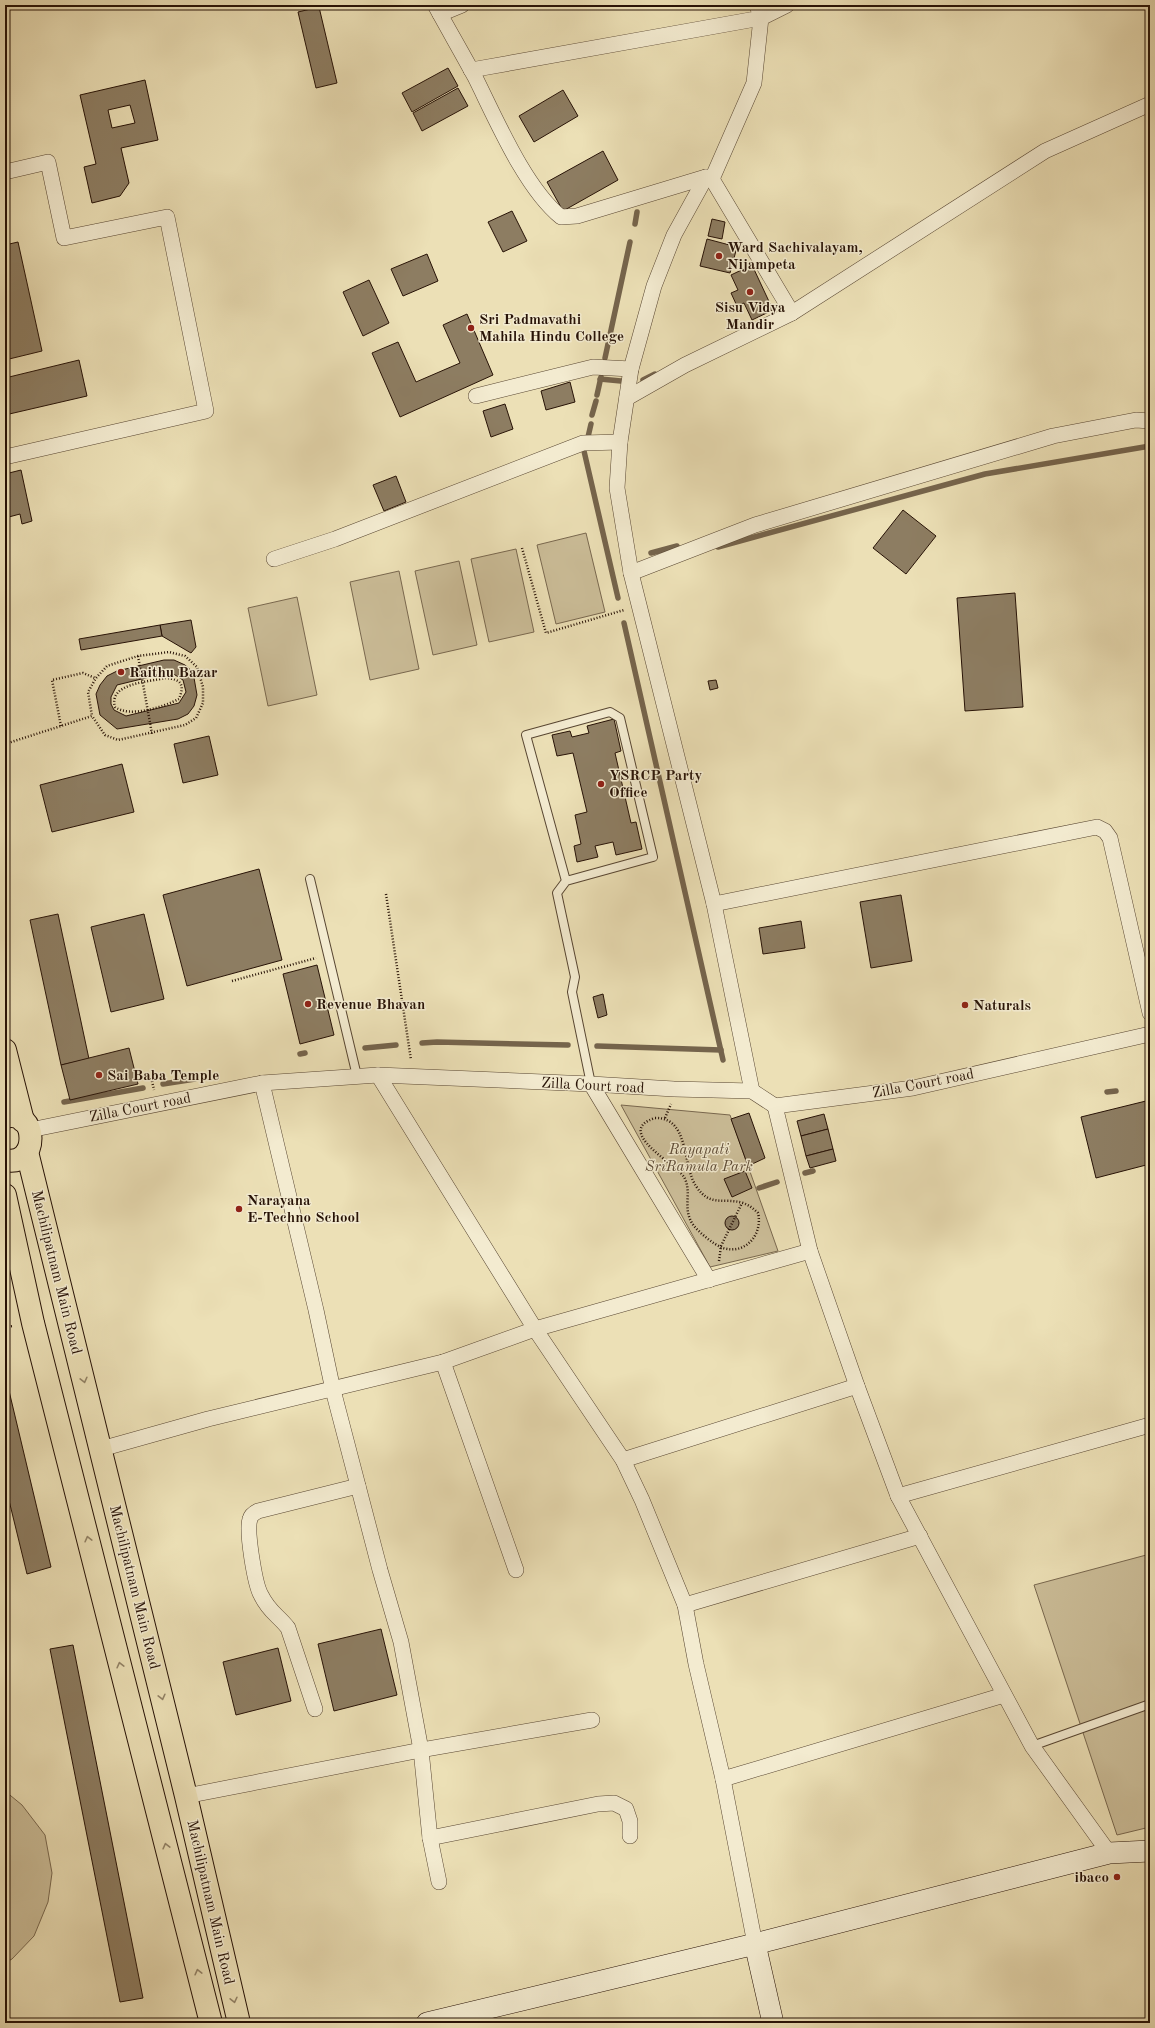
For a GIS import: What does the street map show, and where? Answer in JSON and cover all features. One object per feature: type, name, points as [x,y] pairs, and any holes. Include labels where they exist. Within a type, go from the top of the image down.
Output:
[{"type":"main road","name":"Machilipatnam Main Road","points":[[5,1050],[19,1122],[32,1141],[27,1152],[186,1796],[239,2023]]},
{"type":"main road","points":[[5,1160],[18,1159],[27,1152]]},
{"type":"main road","name":"Machilipatnam Main Road","points":[[5,1195],[35,1331],[211,2023]]},
{"type":"main road","points":[[427,2023],[755,1944],[1109,1853],[1150,1851]]},
{"type":"main road","points":[[755,1944],[773,2023]]},
{"type":"street","points":[[462,5],[437,10],[471,70],[517,160],[550,207],[561,217],[577,216],[709,178]]},
{"type":"street","points":[[471,70],[788,5]]},
{"type":"street","points":[[759,11],[754,83],[709,178],[674,235],[657,278],[631,369],[620,442],[617,488],[631,573],[714,904],[752,1091],[775,1106],[810,1251],[857,1386],[898,1496],[1032,1746],[1109,1853]]},
{"type":"street","points":[[627,398],[685,365],[792,313],[1045,151],[1150,104]]},
{"type":"street","points":[[5,172],[48,162],[64,238],[167,216],[206,412],[5,457]]},
{"type":"street","points":[[709,178],[792,313]]},
{"type":"street","points":[[476,396],[593,367],[631,369]]},
{"type":"street","points":[[631,573],[755,525],[1053,436],[1136,420],[1150,421]]},
{"type":"street","points":[[274,559],[335,539],[583,443],[620,442]]},
{"type":"street","points":[[714,904],[1096,827],[1105,831],[1110,838],[1150,1013]]},
{"type":"street","name":"Zilla Court road","points":[[775,1106],[913,1088],[1150,1034]]},
{"type":"street","points":[[378,1075],[535,1329],[623,1460],[642,1500],[686,1605],[696,1664],[723,1779],[755,1944]]},
{"type":"street","name":"Zilla Court road","points":[[19,1122],[262,1083],[378,1075],[674,1089],[752,1091]]},
{"type":"street","points":[[262,1083],[316,1310],[333,1390],[401,1642],[421,1750],[430,1838],[439,1882]]},
{"type":"street","points":[[590,1084],[709,1280]]},
{"type":"street","points":[[101,1449],[208,1419],[333,1390],[443,1362],[535,1329],[810,1251]]},
{"type":"street","points":[[443,1362],[516,1570]]},
{"type":"street","points":[[623,1460],[857,1386]]},
{"type":"street","points":[[898,1496],[1150,1425]]},
{"type":"street","points":[[315,1709],[288,1628],[271,1612],[260,1594],[249,1540],[249,1521],[251,1516],[258,1511],[358,1486]]},
{"type":"street","points":[[686,1605],[920,1536]]},
{"type":"street","points":[[723,1779],[1004,1695]]},
{"type":"street","points":[[186,1796],[421,1750],[592,1720]]},
{"type":"street","points":[[430,1838],[574,1807],[614,1803],[626,1809],[630,1821],[630,1836]]},
{"type":"lane","points":[[566,881],[526,734],[610,712],[620,718],[652,857],[566,881],[557,893],[575,977],[572,992],[590,1084]]},
{"type":"lane","points":[[310,879],[357,1076]]},
{"type":"lane","points":[[1032,1746],[1150,1704]]},
{"type":"path","points":[[522,548],[546,633],[640,605]]},
{"type":"path","points":[[168,652],[185,656],[197,667],[202,687],[203,703],[196,718],[185,726],[118,740],[105,734],[92,716],[88,692],[96,678],[107,666],[138,656],[168,652]]},
{"type":"path","points":[[138,656],[152,734]]},
{"type":"path","points":[[61,726],[52,680],[83,673],[96,678]]},
{"type":"path","points":[[165,678],[174,679],[180,684],[182,690],[179,699],[170,704],[148,709],[132,713],[121,712],[115,707],[113,701],[117,693],[125,687],[165,678]]},
{"type":"path","points":[[5,744],[92,716]]},
{"type":"path","points":[[386,894],[414,1076]]},
{"type":"path","points":[[232,981],[328,954]]},
{"type":"path","points":[[665,1118],[672,1124],[684,1145],[692,1179],[702,1195],[718,1201],[742,1202],[758,1213],[760,1227],[747,1245],[739,1249],[721,1246],[703,1235],[693,1224],[687,1210],[688,1191],[684,1178],[669,1162],[652,1150],[643,1138],[641,1132],[648,1120],[665,1118]]},
{"type":"path","points":[[721,1246],[742,1202]]},
{"type":"green space","points":[[586,533],[605,612],[556,624],[537,545]]},
{"type":"green space","points":[[516,549],[534,632],[489,642],[471,559]]},
{"type":"green space","points":[[459,561],[477,645],[433,655],[415,571]]},
{"type":"green space","points":[[399,571],[419,669],[370,680],[350,582]]},
{"type":"green space","points":[[297,597],[317,695],[268,706],[248,608]]},
{"type":"green space","name":"Rayapati SriRamula Park","points":[[621,1105],[730,1115],[778,1251],[710,1267]]},
{"type":"green space","points":[[1150,1554],[1150,1827],[1117,1835],[1034,1585]]},
{"type":"green space","points":[[5,1791],[22,1805],[45,1835],[52,1873],[48,1902],[34,1936],[12,1959],[5,1963]]},
{"type":"building","points":[[319,7],[337,83],[316,88],[298,12]]},
{"type":"building","points":[[448,68],[458,86],[412,112],[402,93]]},
{"type":"building","points":[[145,80],[158,140],[121,148],[129,183],[120,196],[92,203],[84,167],[96,164],[80,95]],"holes":[[[130,105],[135,123],[112,128],[108,110]]]},
{"type":"building","points":[[458,88],[468,106],[422,131],[413,113]]},
{"type":"building","points":[[563,90],[578,116],[534,142],[519,116]]},
{"type":"building","points":[[603,151],[618,180],[563,211],[547,182]]},
{"type":"building","points":[[512,211],[527,241],[503,252],[488,222]]},
{"type":"building","points":[[712,219],[725,222],[722,239],[708,236]]},
{"type":"building","name":"Ward Sachivalayam, Nijampeta","points":[[707,239],[737,247],[730,273],[700,266]]},
{"type":"building","points":[[18,242],[42,351],[5,360],[5,245]]},
{"type":"building","points":[[427,254],[438,281],[403,296],[391,269]]},
{"type":"building","name":"Sisu Vidya Mandir","points":[[752,265],[773,310],[752,320],[744,303],[737,306],[731,293],[738,290],[731,275]]},
{"type":"building","points":[[369,280],[389,323],[363,336],[343,292]]},
{"type":"building","points":[[467,314],[493,375],[400,417],[372,353],[398,342],[416,382],[460,363],[443,325]]},
{"type":"building","points":[[79,360],[87,396],[5,415],[5,378]]},
{"type":"building","points":[[570,382],[575,402],[546,410],[541,391]]},
{"type":"building","points":[[505,404],[513,429],[491,437],[483,411]]},
{"type":"building","points":[[21,470],[32,521],[22,524],[20,514],[5,518],[5,474]]},
{"type":"building","points":[[396,476],[406,502],[384,511],[373,485]]},
{"type":"building","points":[[903,510],[936,536],[906,574],[873,548]]},
{"type":"building","points":[[1015,593],[1023,707],[965,711],[957,598]]},
{"type":"building","points":[[191,620],[196,647],[191,653],[162,636],[160,625]]},
{"type":"building","points":[[160,625],[162,636],[81,650],[79,639]]},
{"type":"building","points":[[164,660],[174,660],[185,665],[193,672],[197,695],[194,706],[188,714],[178,719],[117,729],[100,715],[96,694],[100,685],[107,676],[117,671]],"holes":[[[166,673],[172,673],[183,680],[186,692],[179,703],[126,716],[114,710],[111,704],[111,697],[117,685]]]},
{"type":"building","points":[[716,680],[718,688],[710,690],[708,681]]},
{"type":"building","name":"YSRCP Party Office","points":[[614,719],[621,751],[615,753],[631,823],[636,822],[642,849],[616,855],[613,842],[595,846],[598,857],[577,862],[574,846],[581,844],[575,815],[587,812],[573,753],[557,756],[552,735],[570,731],[572,737],[589,733],[587,726]]},
{"type":"building","points":[[209,736],[218,775],[183,783],[174,744]]},
{"type":"building","points":[[122,764],[134,812],[52,832],[40,785]]},
{"type":"building","points":[[259,869],[282,960],[187,986],[163,895]]},
{"type":"building","points":[[901,895],[912,961],[871,968],[860,902]]},
{"type":"building","points":[[58,914],[89,1059],[61,1065],[30,920]]},
{"type":"building","points":[[144,914],[164,999],[111,1012],[91,927]]},
{"type":"building","points":[[801,921],[805,948],[763,954],[759,928]]},
{"type":"building","name":"Revenue Bhavan","points":[[317,965],[334,1035],[300,1044],[283,974]]},
{"type":"building","points":[[603,994],[607,1015],[598,1018],[593,997]]},
{"type":"building","name":"Sai Baba Temple","points":[[129,1048],[138,1084],[70,1100],[61,1065]]},
{"type":"building","points":[[1150,1100],[1150,1164],[1096,1178],[1081,1117]]},
{"type":"building","points":[[749,1113],[765,1158],[748,1166],[731,1119]]},
{"type":"building","points":[[824,1114],[828,1129],[801,1136],[797,1121]]},
{"type":"building","points":[[828,1129],[833,1149],[806,1156],[801,1136]]},
{"type":"building","points":[[833,1149],[836,1161],[810,1168],[806,1156]]},
{"type":"building","points":[[745,1171],[752,1188],[732,1197],[724,1179]]},
{"type":"building","points":[[729,1216],[735,1216],[739,1220],[739,1226],[735,1230],[729,1230],[725,1226],[725,1220]]},
{"type":"building","points":[[5,1374],[51,1567],[27,1574],[5,1484]]},
{"type":"building","points":[[381,1629],[397,1695],[334,1711],[318,1644]]},
{"type":"building","points":[[73,1645],[143,1998],[120,2002],[50,1649]]},
{"type":"building","points":[[278,1648],[291,1701],[236,1715],[223,1662]]},
{"type":"waterway","points":[[635,224],[637,212]]},
{"type":"waterway","points":[[605,358],[630,242]]},
{"type":"waterway","points":[[643,380],[655,374]]},
{"type":"waterway","points":[[597,395],[601,377]]},
{"type":"waterway","points":[[600,379],[621,381]]},
{"type":"waterway","points":[[592,415],[596,401]]},
{"type":"waterway","points":[[588,437],[591,424]]},
{"type":"waterway","points":[[718,547],[985,474],[1150,446]]},
{"type":"waterway","points":[[584,451],[618,598]]},
{"type":"waterway","points":[[651,553],[677,546]]},
{"type":"waterway","points":[[624,623],[723,1060]]},
{"type":"waterway","points":[[422,1043],[437,1042],[568,1045]]},
{"type":"waterway","points":[[365,1048],[396,1045]]},
{"type":"waterway","points":[[597,1046],[721,1050]]},
{"type":"waterway","points":[[300,1054],[305,1053]]},
{"type":"waterway","points":[[163,1084],[195,1079]]},
{"type":"waterway","points":[[64,1102],[143,1088]]},
{"type":"waterway","points":[[1107,1092],[1116,1091]]},
{"type":"waterway","points":[[805,1173],[813,1171]]},
{"type":"waterway","points":[[759,1188],[777,1182]]},
{"type":"place","name":"Ward Sachivalayam, Nijampeta","points":[[719,256]]},
{"type":"place","name":"Sisu Vidya Mandir","points":[[750,292]]},
{"type":"place","name":"Sri Padmavathi Mahila Hindu College","points":[[471,328]]},
{"type":"place","name":"Raithu Bazar","points":[[121,672]]},
{"type":"place","name":"YSRCP Party Office","points":[[601,784]]},
{"type":"place","name":"Revenue Bhavan","points":[[308,1004]]},
{"type":"place","name":"Naturals","points":[[965,1005]]},
{"type":"place","name":"Sai Baba Temple","points":[[99,1075]]},
{"type":"place","name":"Narayana E-Techno School","points":[[239,1209]]},
{"type":"place","name":"ibaco","points":[[1117,1877]]}]
